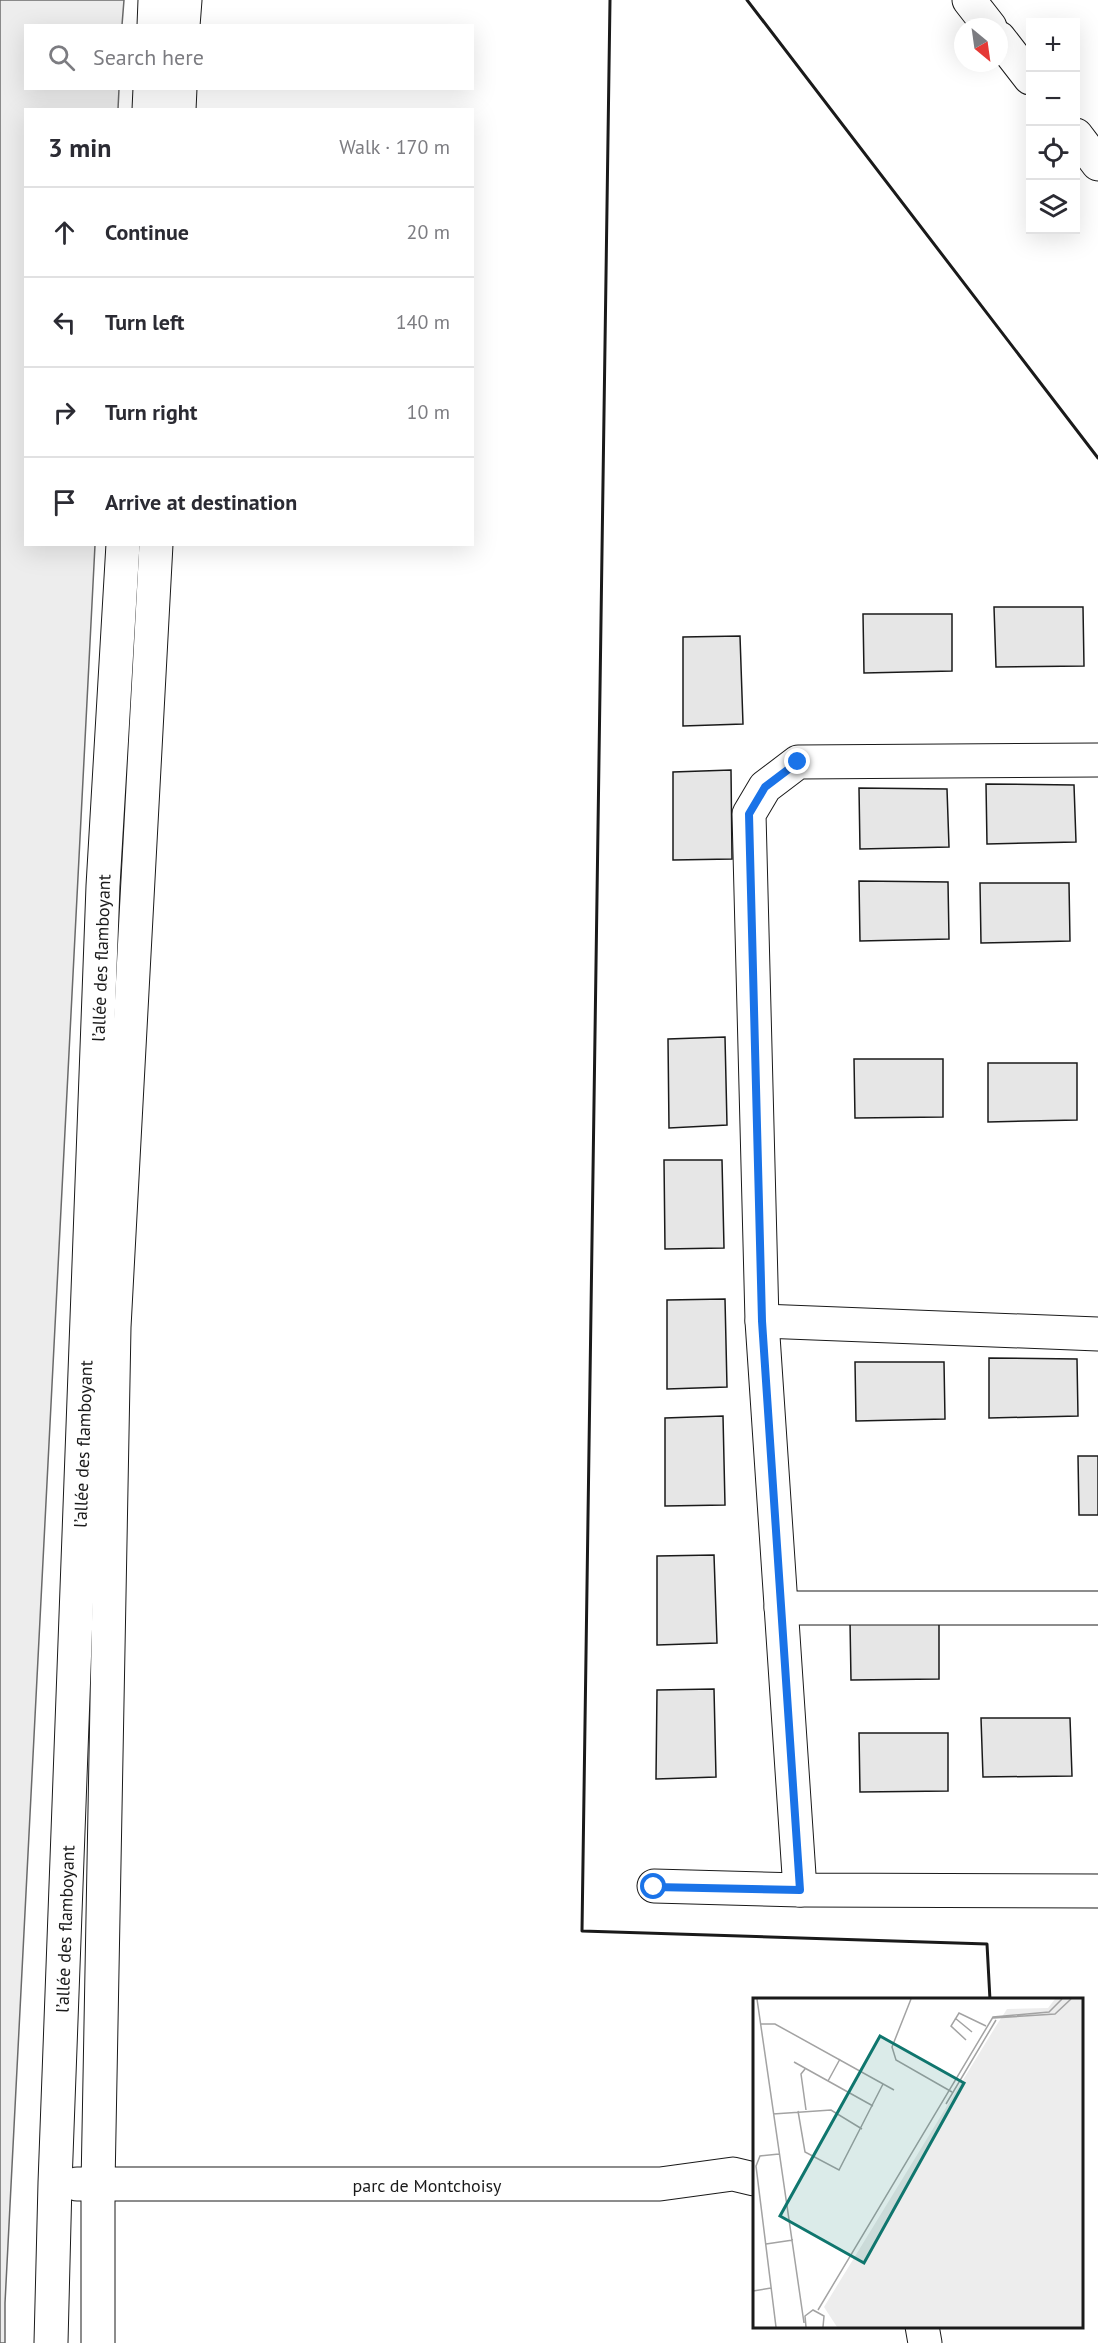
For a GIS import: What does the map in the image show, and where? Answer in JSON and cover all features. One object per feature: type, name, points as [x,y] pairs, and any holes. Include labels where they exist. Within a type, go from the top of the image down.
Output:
[{"type":"street","points":[[154,24],[155,0]]},
{"type":"street","points":[[183,24],[185,0]]},
{"type":"street","points":[[969,0],[983,18]]},
{"type":"street","points":[[1008,50],[1026,73]]},
{"type":"street","points":[[149,108],[150,90]]},
{"type":"street","points":[[179,108],[180,90]]},
{"type":"street","points":[[1080,140],[1098,164]]},
{"type":"street","name":"l’allée des flamboyant","points":[[51,2343],[103,886],[123,546]]},
{"type":"street","name":"l’allée des flamboyant","points":[[98,2343],[98,2185],[114,1327],[156,546]]},
{"type":"street","points":[[800,1890],[762,1321],[749,814],[765,787],[798,762],[1098,760]]},
{"type":"street","points":[[762,1321],[1098,1334]]},
{"type":"street","points":[[782,1608],[1098,1608]]},
{"type":"street","points":[[654,1887],[1098,1891]]},
{"type":"street","name":"parc de Montchoisy","points":[[55,2183],[98,2185],[660,2184],[733,2174],[753,2179]]},
{"type":"street","points":[[922,2328],[925,2343]]},
{"type":"shaded area","points":[[0,0],[124,0],[122,24],[24,24],[24,90],[119,90],[118,108],[24,108],[24,546],[95,546],[5,2303],[5,2343],[0,2343]]},
{"type":"building","points":[[994,607],[1083,607],[1084,666],[996,667]]},
{"type":"building","points":[[863,614],[952,614],[952,671],[864,673]]},
{"type":"building","points":[[740,636],[743,724],[683,726],[683,637]]},
{"type":"building","points":[[731,770],[732,859],[673,860],[673,772]]},
{"type":"building","points":[[986,784],[1074,785],[1076,842],[987,844]]},
{"type":"building","points":[[859,788],[947,789],[949,847],[860,849]]},
{"type":"building","points":[[859,881],[948,882],[949,939],[860,941]]},
{"type":"building","points":[[980,883],[1069,883],[1070,941],[981,943]]},
{"type":"building","points":[[725,1037],[727,1125],[669,1128],[668,1039]]},
{"type":"building","points":[[854,1059],[943,1059],[943,1117],[855,1118]]},
{"type":"building","points":[[988,1063],[1077,1063],[1077,1120],[988,1122]]},
{"type":"building","points":[[664,1160],[722,1160],[724,1248],[665,1249]]},
{"type":"building","points":[[725,1299],[727,1387],[667,1389],[667,1300]]},
{"type":"building","points":[[989,1358],[1077,1359],[1078,1416],[989,1418]]},
{"type":"building","points":[[855,1362],[944,1362],[945,1419],[856,1421]]},
{"type":"building","points":[[723,1416],[725,1505],[665,1506],[665,1418]]},
{"type":"building","points":[[1078,1456],[1098,1456],[1098,1515],[1079,1515]]},
{"type":"building","points":[[714,1555],[717,1643],[657,1645],[657,1556]]},
{"type":"building","points":[[850,1621],[939,1621],[939,1679],[851,1680]]},
{"type":"building","points":[[714,1689],[716,1777],[656,1779],[657,1690]]},
{"type":"building","points":[[981,1718],[1070,1718],[1072,1776],[983,1777]]},
{"type":"building","points":[[859,1733],[948,1733],[948,1791],[860,1792]]},
{"type":"wall","points":[[610,0],[582,1931],[987,1944],[990,1998]]},
{"type":"wall","points":[[747,0],[1098,458]]},
{"type":"route","points":[[654,1887],[800,1890],[762,1321],[749,814],[765,787],[798,762]]}]
